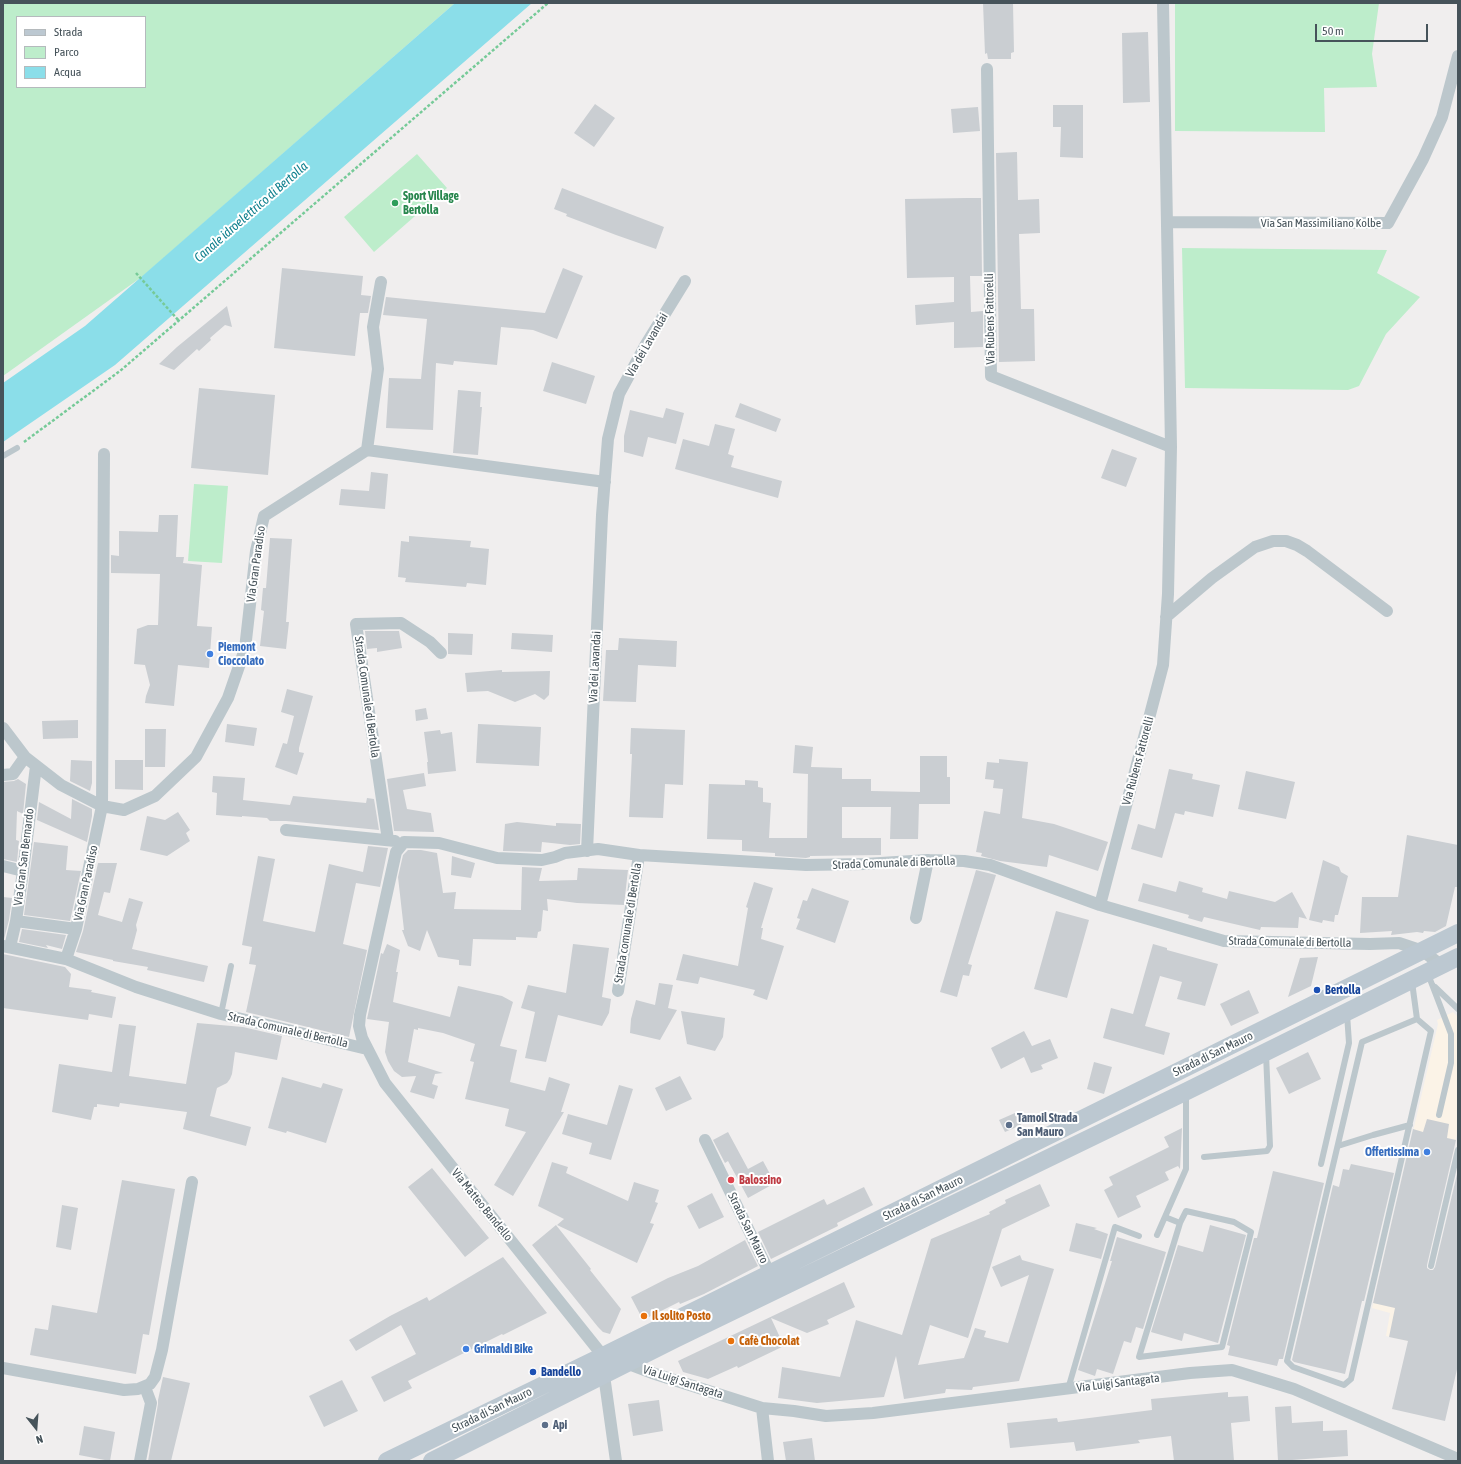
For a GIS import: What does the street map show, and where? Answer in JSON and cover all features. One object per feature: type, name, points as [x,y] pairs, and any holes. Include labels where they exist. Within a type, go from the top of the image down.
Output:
[{"type":"main road","name":"Strada di San Mauro","points":[[387,1461],[770,1274],[1458,933]]},
{"type":"main road","name":"Strada di San Mauro","points":[[434,1461],[627,1363],[1347,1012],[1429,976],[1458,957]]},
{"type":"street","name":"Via Rubens Fattorelli","points":[[1100,905],[1163,666],[1171,447],[1163,3]]},
{"type":"street","name":"Via San Massimiliano Kolbe","points":[[1167,222],[1388,223],[1423,159],[1442,117],[1458,56]]},
{"type":"street","name":"Via Rubens Fattorelli","points":[[987,69],[991,376],[1171,447]]},
{"type":"street","name":"Via dei Lavandai","points":[[587,851],[602,523],[608,439],[618,394],[645,346],[685,281]]},
{"type":"street","points":[[381,282],[373,327],[378,369],[367,450],[605,482]]},
{"type":"street","name":"Via Gran Paradiso","points":[[3,728],[25,757],[61,786],[102,806],[124,810],[155,796],[196,757],[228,698],[245,649],[256,551],[264,516],[367,450]]},
{"type":"street","name":"Via Gran Paradiso","points":[[66,959],[76,929],[102,806],[104,454]]},
{"type":"street","points":[[1166,616],[1212,578],[1255,547],[1273,541],[1286,541],[1307,551],[1387,611]]},
{"type":"street","name":"Strada Comunale di Bertolla","points":[[388,840],[356,624],[401,623],[430,642],[440,653]]},
{"type":"street","points":[[3,775],[13,774],[25,757]]},
{"type":"street","name":"Via Gran San Bernardo","points":[[7,946],[16,921],[36,766]]},
{"type":"street","name":"Strada Comunale di Bertolla","points":[[286,830],[404,842],[439,843],[497,858],[542,860],[555,858],[565,853],[598,850],[639,855],[806,865],[865,864],[928,860],[964,861],[990,865],[1100,905],[1224,941],[1370,944],[1393,943],[1423,951],[1429,976]]},
{"type":"street","name":"Strada Comunale di Bertolla","points":[[367,1049],[358,1026],[396,852],[404,842]]},
{"type":"street","name":"Strada comunale di Bertolla","points":[[618,991],[639,855]]},
{"type":"street","name":"Strada comunale di Bertolla","points":[[916,918],[928,860]]},
{"type":"street","points":[[3,866],[23,871]]},
{"type":"street","points":[[16,921],[76,929]]},
{"type":"street","name":"Strada Comunale di Bertolla","points":[[7,946],[66,959],[136,987],[221,1014],[367,1049]]},
{"type":"street","name":"Via Matteo Bandello","points":[[367,1049],[385,1083],[603,1356]]},
{"type":"street","name":"Strada San Mauro","points":[[705,1140],[770,1274]]},
{"type":"street","points":[[3,1368],[124,1390],[138,1389],[150,1384],[155,1377],[160,1356],[192,1182]]},
{"type":"street","points":[[603,1356],[604,1375],[616,1461]]},
{"type":"street","name":"Via Luigi Santagata","points":[[603,1356],[762,1408],[826,1416],[850,1415],[1232,1370],[1294,1390],[1458,1459]]},
{"type":"street","points":[[140,1461],[151,1403],[145,1387]]},
{"type":"street","points":[[762,1408],[768,1461]]},
{"type":"lane","points":[[3,456],[17,448]]},
{"type":"lane","points":[[221,1014],[231,966]]},
{"type":"lane","points":[[1429,976],[1458,1009]]},
{"type":"lane","points":[[1417,1018],[1429,976]]},
{"type":"lane","points":[[1429,976],[1451,1034],[1451,1064],[1439,1115]]},
{"type":"lane","points":[[1321,1164],[1349,1042],[1347,1012]]},
{"type":"lane","points":[[1417,1018],[1431,1031],[1351,1379],[1344,1385],[1293,1366],[1286,1361],[1362,1042],[1417,1018]]},
{"type":"lane","points":[[1204,1157],[1267,1151],[1270,1146],[1266,1052]]},
{"type":"lane","name":"Strada di San Mauro","points":[[1157,1235],[1186,1169],[1186,1091]]},
{"type":"lane","points":[[1338,1146],[1373,1134],[1410,1125]]},
{"type":"lane","points":[[1431,1266],[1458,1150]]},
{"type":"lane","points":[[1186,1211],[1234,1222],[1251,1232],[1222,1347],[1139,1357],[1166,1267],[1180,1223],[1186,1211]]},
{"type":"lane","points":[[1165,1217],[1180,1223]]},
{"type":"lane","points":[[1068,1389],[1115,1227],[1139,1236]]},
{"type":"path","points":[[17,448],[120,371],[548,3]]},
{"type":"path","points":[[136,273],[179,321]]},
{"type":"shaded area","points":[[1453,1012],[1458,1017],[1458,1130],[1408,1341],[1386,1336],[1390,1313],[1372,1308],[1438,1024],[1437,1020]]},
{"type":"green space","points":[[3,3],[455,3],[143,276],[3,376]]},
{"type":"green space","points":[[1175,3],[1379,3],[1372,54],[1377,87],[1324,88],[1325,132],[1175,131]]},
{"type":"green space","name":"Sport Village Bertolla","points":[[417,154],[447,188],[374,252],[344,217]]},
{"type":"green space","points":[[1182,248],[1387,250],[1377,273],[1420,297],[1386,334],[1359,386],[1348,390],[1185,388]]},
{"type":"green space","points":[[194,484],[228,486],[222,563],[188,561]]},
{"type":"water","name":"Canale idroelettrico di Bertolla","points":[[455,3],[532,3],[115,365],[3,442],[3,383],[85,326]]},
{"type":"building","points":[[983,3],[1013,3],[1014,52],[1011,53],[1011,59],[988,59],[987,53],[985,54]]},
{"type":"building","points":[[1148,32],[1150,102],[1123,103],[1122,33]]},
{"type":"building","points":[[595,104],[615,118],[594,147],[574,133]]},
{"type":"building","points":[[1053,105],[1083,105],[1083,158],[1060,157],[1061,127],[1053,127]]},
{"type":"building","points":[[978,107],[980,131],[953,133],[951,109]]},
{"type":"building","points":[[1017,152],[1018,200],[1039,199],[1040,233],[1019,234],[1021,309],[1034,309],[1035,361],[999,362],[996,153]]},
{"type":"building","points":[[562,188],[664,227],[656,249],[566,216],[567,214],[554,209]]},
{"type":"building","points":[[981,198],[982,276],[970,276],[971,312],[983,311],[983,347],[954,348],[954,322],[916,325],[915,305],[954,302],[954,277],[907,278],[905,199]]},
{"type":"building","points":[[282,268],[363,276],[361,295],[371,296],[368,313],[360,313],[355,356],[274,348]]},
{"type":"building","points":[[563,268],[583,276],[557,339],[533,330],[501,327],[497,365],[454,361],[453,365],[436,363],[433,430],[386,428],[389,378],[421,379],[427,319],[383,315],[386,297],[545,313]]},
{"type":"building","points":[[227,306],[232,327],[225,325],[210,338],[211,340],[199,351],[197,349],[174,370],[159,364],[177,347]]},
{"type":"building","points":[[552,362],[595,376],[586,404],[543,391]]},
{"type":"building","points":[[199,388],[275,395],[268,475],[191,468]]},
{"type":"building","points":[[458,390],[481,392],[480,407],[482,407],[478,455],[453,453]]},
{"type":"building","points":[[740,403],[781,419],[776,432],[735,417]]},
{"type":"building","points":[[666,408],[684,413],[676,444],[648,437],[643,457],[624,452],[624,436],[630,410],[663,418]]},
{"type":"building","points":[[715,424],[735,429],[728,454],[734,456],[731,467],[782,481],[778,498],[675,469],[683,439],[709,446]]},
{"type":"building","points":[[1112,449],[1137,458],[1126,487],[1101,478]]},
{"type":"building","points":[[371,472],[388,474],[385,509],[339,505],[341,489],[369,491]]},
{"type":"building","points":[[159,515],[178,515],[176,557],[184,557],[183,563],[202,565],[197,626],[212,627],[209,668],[178,665],[174,706],[145,703],[150,685],[145,665],[134,664],[137,629],[148,625],[158,625],[160,574],[111,573],[111,555],[119,556],[119,531],[158,532]]},
{"type":"building","points":[[409,536],[471,541],[470,547],[489,549],[486,585],[467,583],[466,587],[405,582],[406,578],[398,577],[401,541],[409,542]]},
{"type":"building","points":[[270,538],[292,539],[286,622],[289,622],[286,649],[260,646],[264,611],[261,610],[263,588],[266,588]]},
{"type":"building","points":[[365,631],[399,631],[402,648],[377,652],[377,648],[367,649]]},
{"type":"building","points":[[448,633],[473,634],[472,655],[448,654]]},
{"type":"building","points":[[512,633],[553,635],[552,652],[511,649]]},
{"type":"building","points":[[619,638],[677,641],[676,667],[638,665],[636,702],[603,701],[606,650],[618,650]]},
{"type":"building","points":[[502,670],[502,672],[550,671],[549,695],[544,700],[535,694],[515,702],[488,691],[467,692],[465,673]]},
{"type":"building","points":[[287,689],[313,696],[299,748],[299,752],[304,753],[297,775],[275,767],[283,743],[287,744],[294,716],[281,712]]},
{"type":"building","points":[[426,708],[428,719],[416,721],[415,710]]},
{"type":"building","points":[[78,720],[78,738],[43,739],[42,721]]},
{"type":"building","points":[[227,724],[257,728],[254,746],[225,742]]},
{"type":"building","points":[[478,724],[541,727],[539,766],[476,763]]},
{"type":"building","points":[[631,728],[685,730],[683,785],[665,784],[663,818],[629,817],[632,754],[630,754]]},
{"type":"building","points":[[145,729],[166,729],[165,767],[145,767]]},
{"type":"building","points":[[440,730],[441,734],[452,732],[456,771],[428,774],[424,732]]},
{"type":"building","points":[[795,745],[813,747],[811,767],[842,768],[842,779],[871,779],[871,791],[920,792],[920,756],[947,756],[947,777],[950,777],[950,804],[919,804],[918,839],[890,839],[891,807],[842,807],[842,838],[881,838],[881,855],[810,856],[806,858],[775,856],[775,853],[742,851],[742,840],[707,839],[709,784],[745,785],[745,780],[758,781],[758,787],[763,788],[763,802],[771,803],[769,838],[807,838],[808,774],[793,773]]},
{"type":"building","points":[[999,759],[1028,762],[1022,818],[1054,824],[1108,842],[1098,871],[1049,855],[1047,867],[1000,861],[981,856],[982,853],[976,852],[984,811],[1000,814],[1003,789],[993,788],[994,780],[985,779],[987,762],[999,763]]},
{"type":"building","points":[[71,760],[92,761],[92,783],[90,791],[70,781]]},
{"type":"building","points":[[115,760],[143,760],[143,790],[115,789]]},
{"type":"building","points":[[1169,769],[1193,774],[1192,779],[1220,785],[1213,817],[1185,811],[1184,815],[1175,813],[1162,858],[1131,849],[1138,824],[1155,829]]},
{"type":"building","points":[[1246,771],[1295,782],[1286,819],[1238,809]]},
{"type":"building","points":[[424,773],[426,786],[403,790],[407,809],[431,813],[434,832],[394,831],[387,779]]},
{"type":"building","points":[[213,776],[245,778],[243,800],[290,805],[293,796],[366,803],[367,798],[374,799],[379,830],[286,821],[270,821],[267,818],[216,815],[217,793],[212,792]]},
{"type":"building","points":[[18,779],[26,784],[23,814],[17,811],[16,840],[19,841],[17,862],[3,859],[3,782]]},
{"type":"building","points":[[72,799],[92,809],[87,842],[37,820],[39,802],[71,819]]},
{"type":"building","points":[[178,812],[190,830],[186,833],[190,841],[167,856],[140,850],[147,816],[165,820]]},
{"type":"building","points":[[517,822],[556,826],[556,823],[581,824],[580,844],[570,845],[542,842],[541,852],[503,851],[505,824]]},
{"type":"building","points":[[1407,835],[1458,845],[1458,887],[1455,887],[1446,926],[1435,932],[1424,931],[1423,933],[1417,932],[1391,935],[1392,931],[1360,933],[1362,897],[1398,897]]},
{"type":"building","points":[[34,842],[68,846],[66,870],[81,871],[70,921],[24,915]]},
{"type":"building","points":[[368,846],[388,848],[380,887],[356,883],[343,944],[367,950],[349,1037],[246,1012],[256,965],[249,964],[252,947],[242,945],[258,856],[275,859],[263,921],[315,932],[329,864],[363,872]]},
{"type":"building","points":[[408,850],[421,850],[437,853],[443,893],[456,892],[454,909],[521,910],[522,867],[542,868],[539,881],[577,880],[578,868],[628,870],[624,905],[577,903],[547,899],[548,911],[543,910],[541,931],[538,932],[537,938],[516,937],[516,940],[473,939],[471,966],[459,965],[459,960],[438,957],[427,930],[420,951],[408,946],[402,930],[404,930],[398,877],[403,855]]},
{"type":"building","points":[[452,856],[475,863],[471,878],[451,875]]},
{"type":"building","points":[[1323,860],[1339,867],[1341,872],[1348,876],[1338,915],[1335,915],[1334,922],[1323,920],[1322,923],[1309,920]]},
{"type":"building","points":[[98,863],[117,863],[110,893],[104,892],[98,915],[122,922],[129,898],[143,902],[136,925],[137,930],[132,949],[208,966],[204,982],[147,970],[148,967],[113,961],[76,952],[83,931]]},
{"type":"building","points":[[976,870],[996,875],[968,964],[972,965],[969,976],[963,975],[957,997],[940,992]]},
{"type":"building","points":[[1179,881],[1203,888],[1202,892],[1227,899],[1229,891],[1275,902],[1292,892],[1307,919],[1299,917],[1298,928],[1261,927],[1260,930],[1204,917],[1202,922],[1188,918],[1189,915],[1138,901],[1143,883],[1176,892]]},
{"type":"building","points":[[754,882],[773,888],[761,928],[763,928],[761,939],[784,946],[767,1000],[753,995],[755,990],[700,977],[698,984],[676,980],[683,954],[738,966],[748,908],[746,907]]},
{"type":"building","points":[[812,888],[849,901],[835,943],[796,929],[800,919],[797,918],[803,900],[807,901]]},
{"type":"building","points":[[3,897],[12,898],[9,920],[4,939],[3,939]]},
{"type":"building","points":[[1056,911],[1089,920],[1067,998],[1034,989]]},
{"type":"building","points":[[22,929],[66,935],[62,949],[46,945],[48,948],[19,942]]},
{"type":"building","points":[[387,944],[400,950],[393,1002],[450,1017],[458,986],[502,996],[513,1002],[500,1046],[517,1050],[510,1082],[545,1091],[549,1077],[570,1084],[561,1112],[564,1112],[513,1196],[494,1185],[526,1132],[505,1126],[509,1109],[465,1099],[474,1062],[470,1061],[475,1044],[443,1033],[418,1028],[418,1030],[414,1029],[408,1062],[443,1073],[435,1074],[432,1084],[438,1086],[434,1099],[410,1092],[416,1076],[402,1077],[394,1071],[388,1061],[385,1052],[389,1022],[367,1019],[381,953],[383,954]]},
{"type":"building","points":[[573,944],[609,948],[602,997],[611,999],[609,1013],[602,1026],[558,1015],[546,1062],[525,1058],[535,1012],[521,1008],[528,985],[566,993]]},
{"type":"building","points":[[1153,944],[1167,948],[1167,950],[1218,964],[1205,1006],[1177,999],[1182,982],[1160,976],[1145,1026],[1170,1033],[1164,1055],[1103,1038],[1111,1008],[1133,1014]]},
{"type":"building","points":[[3,954],[65,967],[71,974],[69,987],[92,990],[91,992],[116,997],[112,1018],[89,1014],[88,1020],[3,1008]]},
{"type":"building","points":[[1318,957],[1311,986],[1288,997],[1300,958]]},
{"type":"building","points":[[659,983],[673,985],[668,1008],[677,1010],[660,1040],[630,1033],[631,1019],[636,1000],[655,1005]]},
{"type":"building","points":[[1249,990],[1259,1013],[1231,1026],[1220,1004]]},
{"type":"building","points":[[681,1011],[725,1018],[723,1037],[715,1051],[687,1044]]},
{"type":"building","points":[[197,1023],[243,1027],[282,1036],[277,1060],[235,1052],[230,1079],[227,1083],[217,1088],[210,1116],[251,1127],[246,1146],[183,1129],[187,1112],[120,1103],[119,1107],[97,1104],[97,1107],[94,1107],[91,1120],[52,1112],[59,1064],[112,1072],[119,1024],[136,1026],[129,1076],[186,1084]]},
{"type":"building","points":[[1024,1031],[1032,1046],[1050,1039],[1058,1058],[1041,1065],[1043,1069],[1031,1073],[1024,1057],[1001,1069],[991,1048]]},
{"type":"building","points":[[1308,1052],[1321,1079],[1289,1094],[1276,1068]]},
{"type":"building","points":[[1094,1062],[1112,1067],[1104,1094],[1087,1089]]},
{"type":"building","points":[[680,1076],[692,1099],[666,1111],[655,1088]]},
{"type":"building","points":[[282,1077],[321,1088],[323,1083],[343,1089],[326,1143],[287,1131],[286,1133],[268,1128]]},
{"type":"building","points":[[619,1085],[633,1089],[611,1160],[589,1154],[592,1143],[562,1134],[568,1114],[607,1125]]},
{"type":"building","points":[[1015,1113],[1021,1125],[1005,1132],[999,1120]]},
{"type":"building","points":[[1427,1119],[1449,1124],[1447,1138],[1456,1140],[1427,1265],[1427,1268],[1430,1270],[1433,1270],[1435,1267],[1458,1170],[1458,1365],[1445,1421],[1392,1409],[1408,1341],[1389,1337],[1395,1308],[1373,1303],[1413,1129],[1423,1132]]},
{"type":"building","points":[[1182,1128],[1180,1169],[1178,1166],[1165,1172],[1169,1180],[1136,1196],[1141,1207],[1118,1218],[1104,1190],[1113,1185],[1109,1177],[1169,1147],[1164,1137]]},
{"type":"building","points":[[728,1132],[748,1169],[763,1161],[775,1183],[748,1198],[728,1161],[725,1163],[713,1140]]},
{"type":"building","points":[[552,1162],[568,1167],[566,1173],[628,1201],[634,1182],[659,1190],[655,1202],[658,1203],[650,1223],[654,1224],[637,1263],[557,1225],[564,1219],[538,1206]]},
{"type":"building","points":[[1351,1164],[1394,1173],[1345,1374],[1294,1362],[1292,1360],[1333,1185],[1339,1187],[1343,1169],[1349,1170]]},
{"type":"building","points":[[432,1168],[489,1238],[465,1257],[408,1187]]},
{"type":"building","points":[[1273,1171],[1324,1183],[1283,1359],[1279,1359],[1277,1366],[1228,1355],[1230,1346],[1227,1345],[1254,1238],[1257,1238]]},
{"type":"building","points":[[122,1180],[175,1189],[149,1335],[143,1334],[136,1374],[30,1355],[35,1328],[48,1330],[52,1305],[97,1313]]},
{"type":"building","points":[[1040,1184],[1050,1206],[1002,1229],[968,1338],[930,1325],[918,1365],[964,1358],[975,1328],[986,1331],[984,1337],[1008,1343],[1029,1275],[1001,1287],[992,1267],[1020,1255],[1022,1260],[1054,1269],[1019,1381],[973,1387],[972,1390],[946,1389],[945,1393],[904,1399],[896,1356],[884,1397],[817,1403],[778,1398],[782,1367],[840,1377],[856,1320],[902,1335],[931,1239],[990,1214],[989,1212],[1006,1203],[1005,1200]]},
{"type":"building","points":[[864,1187],[873,1205],[837,1223],[838,1226],[771,1259],[758,1232],[824,1199],[827,1205]]},
{"type":"building","points":[[712,1193],[724,1217],[699,1229],[687,1206]]},
{"type":"building","points":[[62,1205],[78,1208],[71,1250],[56,1247]]},
{"type":"building","points":[[1076,1223],[1097,1228],[1094,1229],[1108,1234],[1101,1259],[1069,1251]]},
{"type":"building","points":[[556,1225],[621,1309],[610,1334],[603,1332],[598,1327],[532,1245]]},
{"type":"building","points":[[1210,1225],[1246,1235],[1218,1343],[1184,1333],[1182,1341],[1151,1332],[1178,1245],[1203,1252]]},
{"type":"building","points":[[1117,1237],[1166,1252],[1143,1329],[1136,1327],[1131,1343],[1124,1341],[1113,1374],[1097,1369],[1095,1376],[1078,1370],[1112,1261],[1110,1261]]},
{"type":"building","points":[[745,1240],[758,1266],[704,1294],[680,1304],[679,1302],[643,1320],[631,1297],[668,1278],[698,1266]]},
{"type":"building","points":[[503,1257],[547,1313],[408,1381],[412,1388],[384,1402],[371,1377],[416,1354],[401,1325],[356,1351],[349,1340],[390,1316],[427,1297],[429,1301]]},
{"type":"building","points":[[844,1282],[855,1307],[827,1320],[829,1324],[807,1333],[771,1318],[784,1346],[738,1368],[737,1366],[708,1379],[683,1372],[678,1361]]},
{"type":"building","points":[[163,1377],[190,1383],[171,1461],[148,1461],[158,1400]]},
{"type":"building","points":[[342,1380],[358,1411],[324,1427],[309,1396]]},
{"type":"building","points":[[1228,1392],[1228,1397],[1248,1396],[1250,1421],[1231,1423],[1234,1461],[1174,1461],[1171,1436],[1138,1440],[1140,1443],[1076,1451],[1074,1442],[1010,1448],[1007,1423],[1057,1418],[1058,1422],[1152,1410],[1151,1399]]},
{"type":"building","points":[[659,1400],[663,1431],[633,1436],[628,1404]]},
{"type":"building","points":[[1291,1406],[1292,1423],[1323,1421],[1323,1431],[1347,1430],[1348,1456],[1278,1461],[1275,1407]]},
{"type":"building","points":[[84,1426],[115,1432],[110,1461],[79,1455]]},
{"type":"building","points":[[812,1438],[815,1461],[786,1461],[783,1442]]},
{"type":"place","name":"Sport Village Bertolla","points":[[395,203]]},
{"type":"place","name":"Piemont Cioccolato","points":[[210,654]]},
{"type":"place","name":"Bertolla","points":[[1317,990]]},
{"type":"place","name":"Tamoil Strada San Mauro","points":[[1009,1125]]},
{"type":"place","name":"Offertissima","points":[[1427,1152]]},
{"type":"place","name":"Balossino","points":[[731,1180]]},
{"type":"place","name":"Il solito Posto","points":[[644,1316]]},
{"type":"place","name":"Cafè Chocolat","points":[[731,1341]]},
{"type":"place","name":"Grimaldi Bike","points":[[466,1349]]},
{"type":"place","name":"Bandello","points":[[533,1372]]},
{"type":"place","name":"Api","points":[[545,1425]]}]
